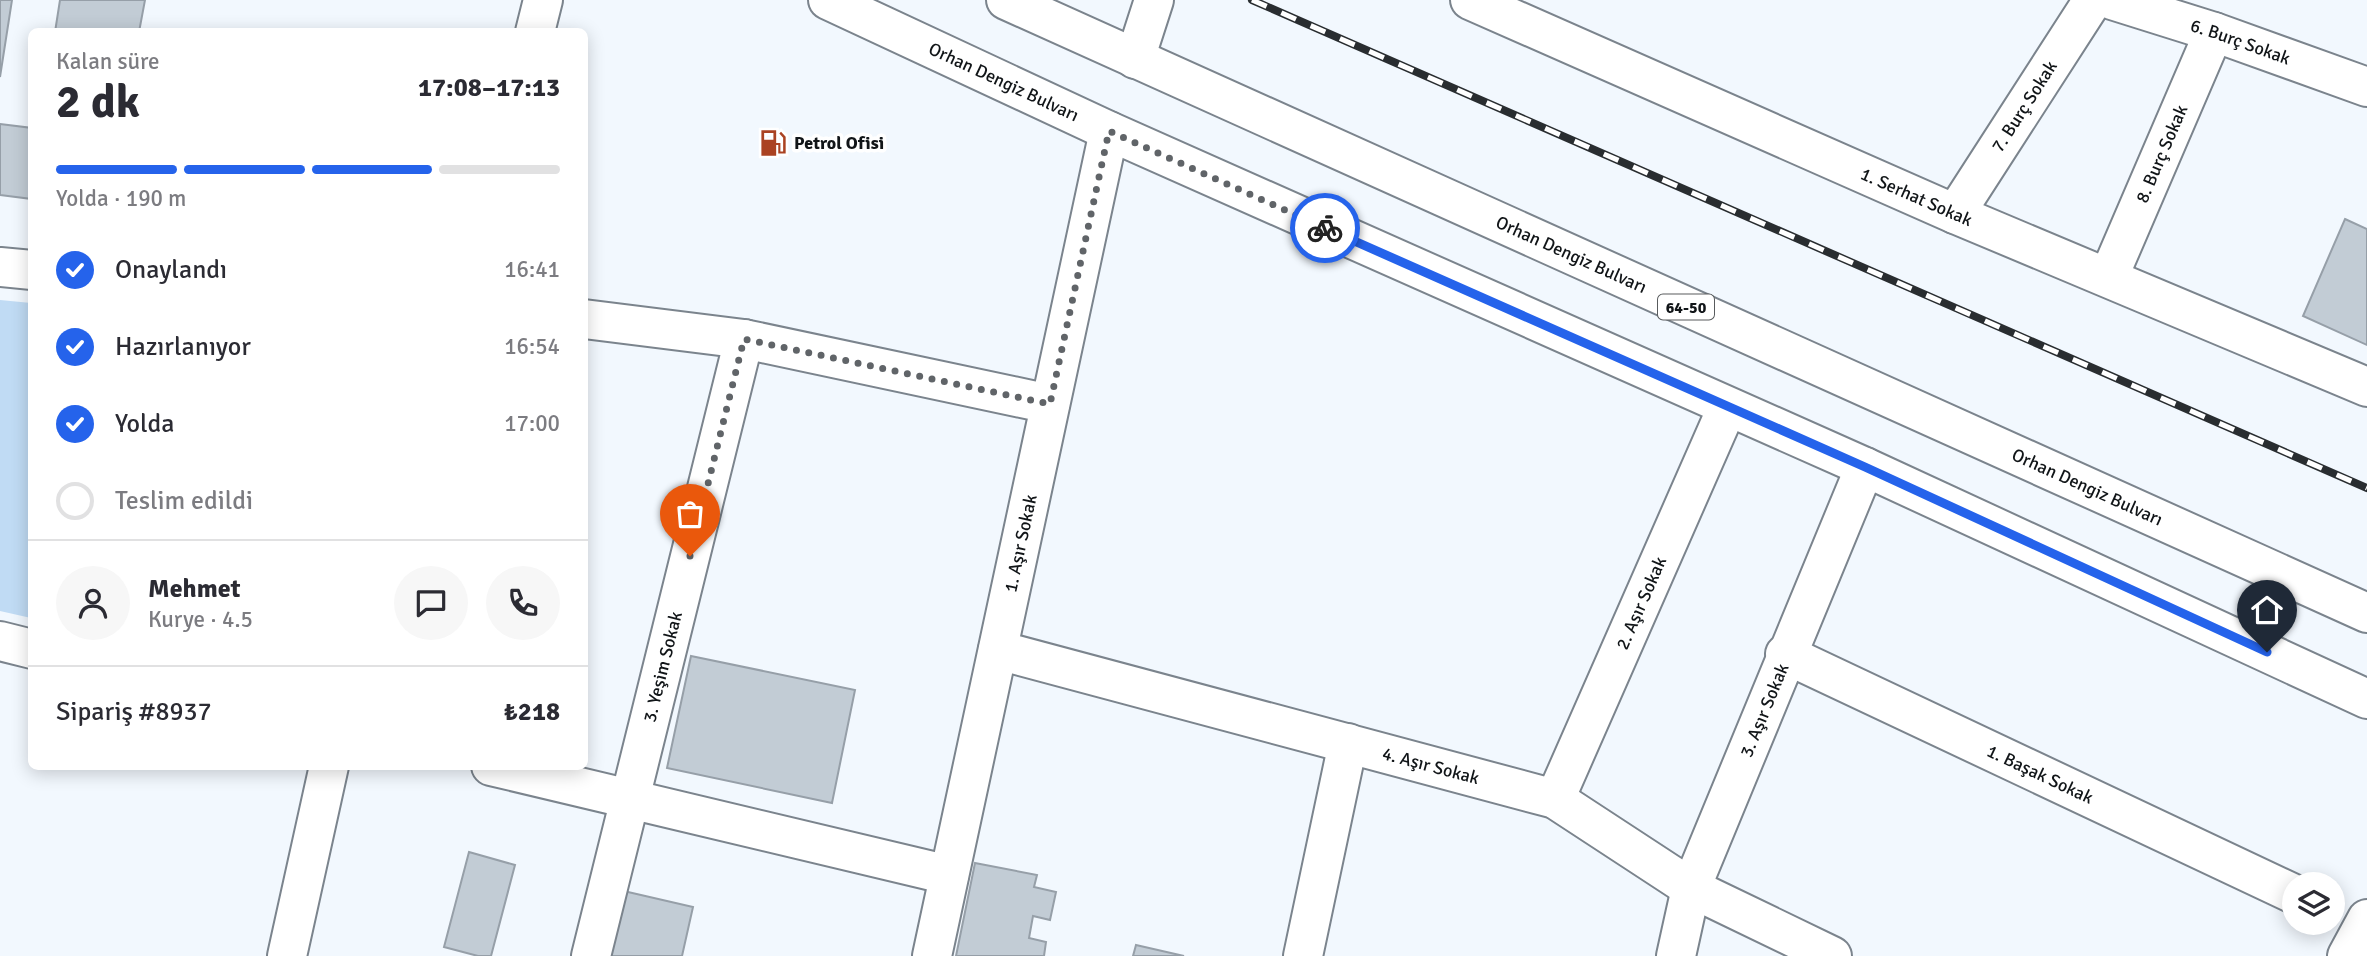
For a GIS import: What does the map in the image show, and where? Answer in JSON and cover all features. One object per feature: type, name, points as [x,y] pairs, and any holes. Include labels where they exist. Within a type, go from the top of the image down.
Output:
[{"type":"street","points":[[536,28],[543,0]]},
{"type":"street","name":"Orhan Dengiz Bulvarı","points":[[828,0],[1109,131],[1727,408],[1865,467],[2367,699]]},
{"type":"street","name":"Orhan Dengiz Bulvarı","points":[[1006,0],[2367,613]]},
{"type":"street","points":[[1135,59],[1154,0]]},
{"type":"street","name":"1. Serhat Sokak","points":[[1470,0],[1955,214],[2109,276],[2367,387]]},
{"type":"street","name":"7. Burç Sokak","points":[[1955,214],[2093,0]]},
{"type":"street","name":"6. Burç Sokak","points":[[2112,0],[2214,32],[2367,87]]},
{"type":"street","name":"8. Burç Sokak","points":[[2109,276],[2214,32]]},
{"type":"street","name":"1. Aşır Sokak","points":[[932,956],[1109,131]]},
{"type":"street","points":[[0,267],[28,270]]},
{"type":"street","points":[[588,320],[744,339],[1050,404]]},
{"type":"street","name":"3. Yeşim Sokak","points":[[592,956],[744,339]]},
{"type":"street","name":"2. Aşır Sokak","points":[[1555,799],[1727,408]]},
{"type":"street","name":"3. Aşır Sokak","points":[[1675,956],[1691,888],[1785,654],[1865,467]]},
{"type":"street","points":[[0,641],[28,648]]},
{"type":"street","name":"4. Aşır Sokak","points":[[998,650],[1555,799],[1691,888],[1832,956]]},
{"type":"street","name":"1. Başak Sokak","points":[[1785,654],[2282,888]]},
{"type":"street","points":[[1303,956],[1348,743]]},
{"type":"street","points":[[287,956],[327,770]]},
{"type":"street","points":[[507,770],[949,875]]},
{"type":"shaded area","points":[[0,300],[28,303],[28,617],[0,611]]},
{"type":"building","points":[[0,0],[12,0],[0,77]]},
{"type":"building","points":[[60,0],[145,0],[140,28],[56,28]]},
{"type":"building","points":[[0,124],[28,128],[28,198],[0,195]]},
{"type":"building","points":[[2345,219],[2367,229],[2367,345],[2303,316]]},
{"type":"building","points":[[691,656],[855,690],[832,803],[667,768]]},
{"type":"building","points":[[469,852],[515,865],[491,956],[478,956],[444,947]]},
{"type":"building","points":[[975,863],[1037,875],[1034,887],[1056,892],[1050,920],[1033,916],[1029,938],[1046,942],[1044,956],[956,956]]},
{"type":"building","points":[[615,889],[693,907],[682,956],[599,956]]},
{"type":"building","points":[[1136,945],[1184,956],[1133,956]]},
{"type":"railway","points":[[1252,0],[2367,488]]},
{"type":"way so far","points":[[690,556],[744,339],[1050,404],[1109,131],[1325,228]]},
{"type":"place","name":"Petrol Ofisi","points":[[773,143]]},
{"type":"route","points":[[1325,228],[1865,467],[2267,652]]}]
